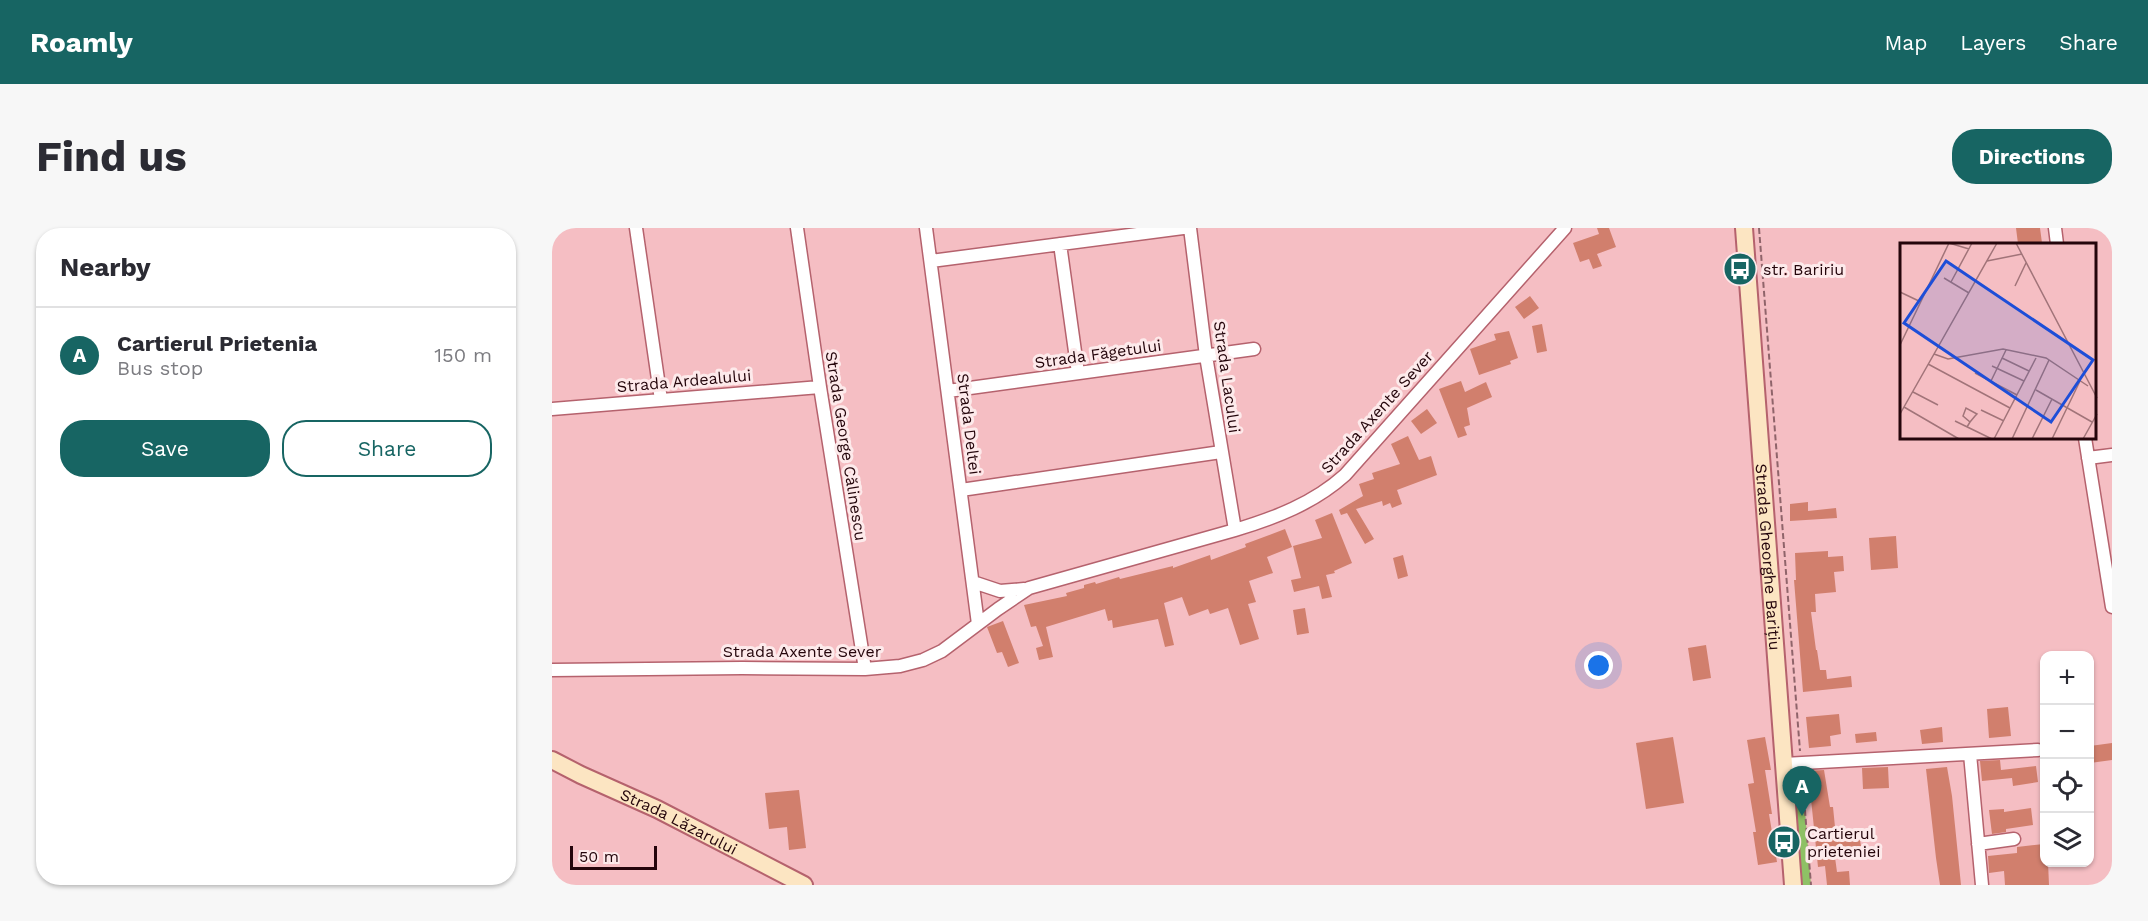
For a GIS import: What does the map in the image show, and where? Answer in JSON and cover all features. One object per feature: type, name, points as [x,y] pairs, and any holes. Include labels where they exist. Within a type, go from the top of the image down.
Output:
[{"type":"main road","name":"Strada Gheorghe Barițiu","points":[[1744,228],[1793,885]]},
{"type":"main road","name":"Strada Lăzarului","points":[[552,760],[657,809],[804,885]]},
{"type":"street","points":[[636,228],[661,400]]},
{"type":"street","name":"Strada George Călinescu","points":[[797,228],[864,669]]},
{"type":"street","name":"Strada Deltei","points":[[926,228],[978,624]]},
{"type":"street","points":[[931,261],[1183,228]]},
{"type":"street","name":"Strada Lacului","points":[[1190,228],[1206,356],[1235,530]]},
{"type":"street","name":"Strada Axente Sever","points":[[973,582],[1000,591],[1029,588],[1258,523],[1327,490],[1345,475],[1565,228]]},
{"type":"street","points":[[2055,228],[2057,243]]},
{"type":"street","points":[[1060,244],[1078,373]]},
{"type":"street","name":"Strada Făgetului","points":[[948,391],[1254,349]]},
{"type":"street","name":"Strada Ardealului","points":[[552,409],[820,387]]},
{"type":"street","points":[[2085,440],[2112,607]]},
{"type":"street","points":[[961,490],[1221,452]]},
{"type":"street","points":[[2088,458],[2112,455]]},
{"type":"street","name":"Strada Axente Sever","points":[[552,670],[864,669],[900,666],[923,660],[942,651],[1029,588]]},
{"type":"street","points":[[1784,764],[2038,750]]},
{"type":"street","points":[[1970,754],[1982,885]]},
{"type":"street","points":[[1978,844],[2014,839]]},
{"type":"path","points":[[1759,228],[1811,885]]},
{"type":"green space","points":[[1801,762],[1811,885],[1793,885],[1784,764]]},
{"type":"building","points":[[1597,228],[1609,228],[1616,247],[1597,254],[1602,266],[1593,269],[1589,259],[1580,262],[1573,243],[1599,234]]},
{"type":"building","points":[[2016,228],[2040,228],[2042,243],[2018,243]]},
{"type":"building","points":[[1530,296],[1539,308],[1524,319],[1515,307]]},
{"type":"building","points":[[1542,324],[1547,351],[1537,353],[1532,326]]},
{"type":"building","points":[[1509,331],[1518,358],[1510,361],[1511,364],[1479,375],[1470,349],[1496,340],[1494,334]]},
{"type":"building","points":[[1461,381],[1465,392],[1486,382],[1492,397],[1467,408],[1470,425],[1464,427],[1467,435],[1458,438],[1439,389]]},
{"type":"building","points":[[1427,409],[1437,423],[1421,434],[1411,421]]},
{"type":"building","points":[[1408,436],[1419,460],[1431,456],[1437,475],[1397,490],[1402,504],[1392,508],[1390,503],[1383,506],[1382,501],[1356,509],[1374,539],[1365,544],[1347,513],[1341,515],[1339,510],[1363,496],[1359,484],[1374,479],[1372,473],[1400,464],[1391,444]]},
{"type":"building","points":[[1808,502],[1808,511],[1836,508],[1837,518],[1790,521],[1790,504]]},
{"type":"building","points":[[1332,513],[1352,563],[1334,571],[1335,573],[1326,575],[1332,597],[1322,599],[1319,586],[1294,592],[1291,580],[1301,578],[1293,546],[1322,538],[1315,520]]},
{"type":"building","points":[[1285,529],[1292,547],[1267,557],[1273,573],[1249,581],[1256,602],[1248,604],[1259,639],[1240,645],[1228,608],[1210,614],[1208,609],[1189,616],[1182,597],[1164,603],[1174,645],[1165,647],[1158,619],[1113,628],[1112,620],[1108,621],[1105,609],[1046,627],[1053,657],[1039,660],[1036,648],[1043,646],[1036,626],[1031,627],[1024,605],[1067,596],[1066,593],[1095,582],[1096,584],[1119,577],[1120,579],[1173,566],[1173,568],[1210,555],[1211,560]]},
{"type":"building","points":[[1896,536],[1898,568],[1871,570],[1869,538]]},
{"type":"building","points":[[1828,551],[1828,557],[1843,556],[1844,571],[1834,572],[1836,592],[1815,594],[1816,612],[1811,612],[1816,650],[1820,670],[1826,670],[1827,679],[1851,676],[1852,687],[1803,692],[1794,580],[1796,580],[1795,553]]},
{"type":"building","points":[[1403,555],[1408,576],[1398,579],[1393,558]]},
{"type":"building","points":[[1305,608],[1309,633],[1297,635],[1293,610]]},
{"type":"building","points":[[1003,621],[1019,663],[1008,667],[1002,652],[997,653],[987,627]]},
{"type":"building","points":[[1706,645],[1711,678],[1693,681],[1688,648]]},
{"type":"building","points":[[2008,707],[2011,736],[1989,738],[1987,709]]},
{"type":"building","points":[[1839,714],[1841,734],[1830,736],[1831,746],[1809,748],[1806,717]]},
{"type":"building","points":[[1942,727],[1943,742],[1922,744],[1920,730]]},
{"type":"building","points":[[1876,732],[1877,741],[1856,743],[1855,734]]},
{"type":"building","points":[[1673,737],[1684,803],[1646,809],[1636,743]]},
{"type":"building","points":[[1765,737],[1771,770],[1765,770],[1772,814],[1769,814],[1777,862],[1758,865],[1753,832],[1756,832],[1748,784],[1754,783],[1747,740]]},
{"type":"building","points":[[2112,743],[2112,760],[2094,762],[2094,745]]},
{"type":"building","points":[[2000,760],[2001,770],[2036,766],[2038,782],[2013,786],[2012,778],[1982,781],[1980,761]]},
{"type":"building","points":[[1888,767],[1889,788],[1863,789],[1862,768]]},
{"type":"building","points":[[1947,767],[1961,885],[1940,885],[1936,858],[1926,769]]},
{"type":"building","points":[[1824,770],[1830,807],[1833,807],[1836,837],[1859,834],[1861,846],[1834,850],[1837,872],[1849,871],[1850,885],[1827,885],[1825,866],[1818,867],[1811,799],[1805,771]]},
{"type":"building","points":[[799,790],[806,848],[789,850],[787,827],[769,829],[765,793]]},
{"type":"building","points":[[2031,808],[2033,825],[2006,829],[2006,832],[1992,834],[1989,810],[2004,809],[2004,812]]},
{"type":"building","points":[[2040,844],[2040,867],[2048,867],[2049,885],[2005,885],[2004,871],[1989,873],[1988,856],[2017,853],[2017,847]]},
{"type":"place","name":"str. Baririu","points":[[1740,269]]},
{"type":"place","name":"Cartierul Prietenia","points":[[1802,816]]},
{"type":"place","name":"Cartierul prieteniei","points":[[1784,842]]}]
